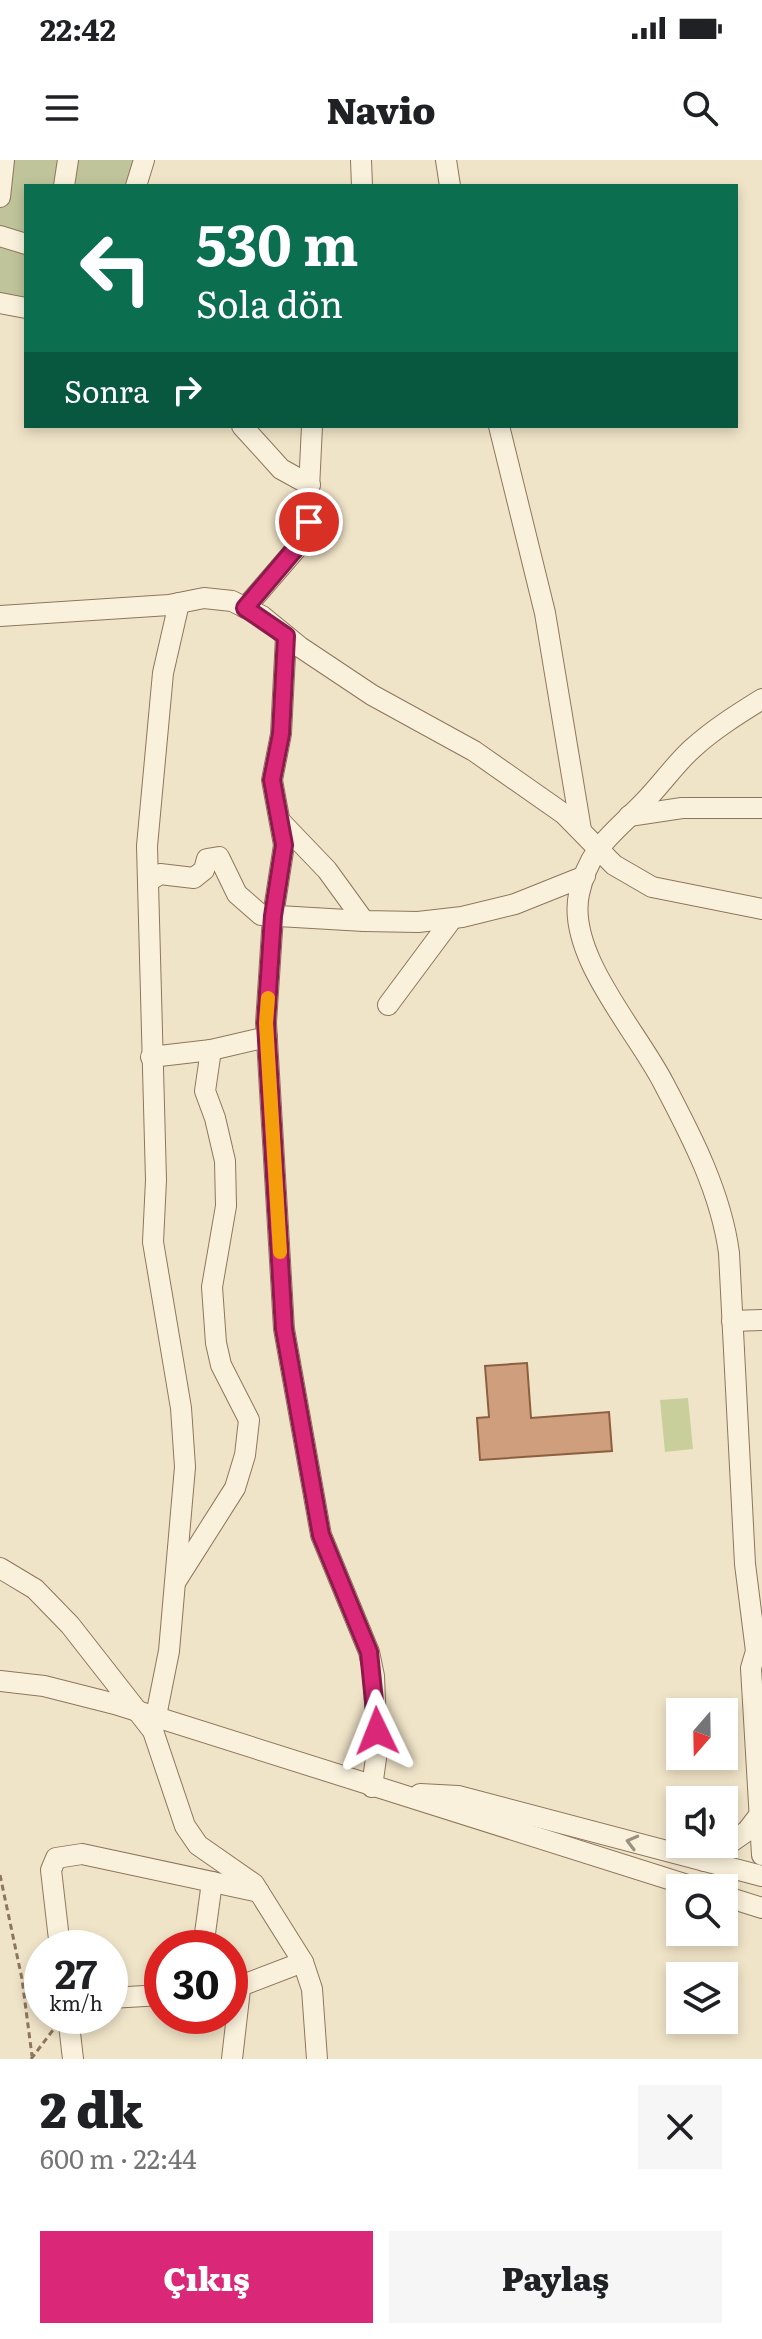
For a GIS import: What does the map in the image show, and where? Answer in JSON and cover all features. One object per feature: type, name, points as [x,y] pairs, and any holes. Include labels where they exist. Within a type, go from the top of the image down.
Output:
[{"type":"street","points":[[0,197],[4,160]]},
{"type":"street","points":[[64,184],[68,160]]},
{"type":"street","points":[[137,184],[144,160]]},
{"type":"street","points":[[361,160],[362,184]]},
{"type":"street","points":[[446,160],[450,184]]},
{"type":"street","points":[[0,236],[24,243]]},
{"type":"street","points":[[0,303],[24,308]]},
{"type":"street","points":[[244,428],[281,469],[310,485]]},
{"type":"street","points":[[245,608],[303,538],[310,514],[312,428]]},
{"type":"street","points":[[499,428],[545,613],[581,830]]},
{"type":"street","points":[[0,616],[179,603],[204,598],[232,601],[372,695],[474,751],[564,814],[614,865],[652,887],[762,909]]},
{"type":"street","points":[[148,1720],[169,1651],[185,1467],[181,1408],[153,1242],[156,1180],[147,846],[163,673],[179,603]]},
{"type":"street","points":[[286,636],[281,734],[272,780],[284,845],[273,916],[267,1037],[284,1329],[321,1535],[369,1652],[374,1676],[378,1789]]},
{"type":"street","points":[[762,699],[691,749],[597,846],[585,876],[578,910],[587,953],[663,1082],[719,1205],[729,1253],[745,1564],[759,1655],[751,1668],[762,1855]]},
{"type":"street","points":[[739,713],[762,721]]},
{"type":"street","points":[[629,816],[682,808],[762,808]]},
{"type":"street","points":[[282,823],[327,870],[364,921]]},
{"type":"street","points":[[149,881],[160,874],[194,878],[204,870],[207,859],[219,857],[224,862],[229,882],[246,905],[261,915],[364,921],[452,919],[515,904],[585,876]]},
{"type":"street","points":[[388,1005],[452,919]]},
{"type":"street","points":[[151,1057],[211,1050],[267,1037]]},
{"type":"street","points":[[174,1584],[235,1488],[245,1455],[249,1420],[221,1365],[216,1343],[212,1287],[226,1206],[225,1161],[205,1091],[211,1050]]},
{"type":"street","points":[[732,1321],[762,1320]]},
{"type":"street","points":[[0,1568],[35,1589],[70,1625],[148,1720],[185,1826],[198,1845],[254,1884],[303,1962],[312,1989],[317,2059]]},
{"type":"street","points":[[0,1681],[44,1686],[666,1878]]},
{"type":"street","points":[[378,1789],[458,1796],[762,1876]]},
{"type":"street","points":[[704,1861],[737,1839],[760,1814]]},
{"type":"street","points":[[58,1930],[51,1870],[56,1858],[82,1854],[259,1892]]},
{"type":"street","points":[[205,1930],[212,1882]]},
{"type":"street","points":[[738,1900],[762,1908]]},
{"type":"street","points":[[248,1985],[303,1962]]},
{"type":"street","points":[[66,2034],[73,2059]]},
{"type":"street","points":[[232,2059],[233,2034]]},
{"type":"path","points":[[0,1875],[22,1979],[31,2058]]},
{"type":"path","points":[[31,2058],[51,2034]]},
{"type":"green space","points":[[0,160],[151,160],[143,184],[24,184],[24,317],[0,312]]},
{"type":"green space","points":[[688,1398],[693,1449],[665,1452],[660,1400]]},
{"type":"building","points":[[527,1363],[531,1418],[609,1412],[612,1451],[480,1460],[477,1418],[489,1417],[485,1366]]},
{"type":"slow traffic","points":[[268,998],[266,1023],[280,1252]]},
{"type":"route","points":[[309,522],[300,543],[245,608],[262,616],[286,636],[281,734],[272,780],[280,807],[284,845],[273,916],[266,1023],[284,1329],[321,1535],[369,1652],[374,1676],[377,1731]]}]
